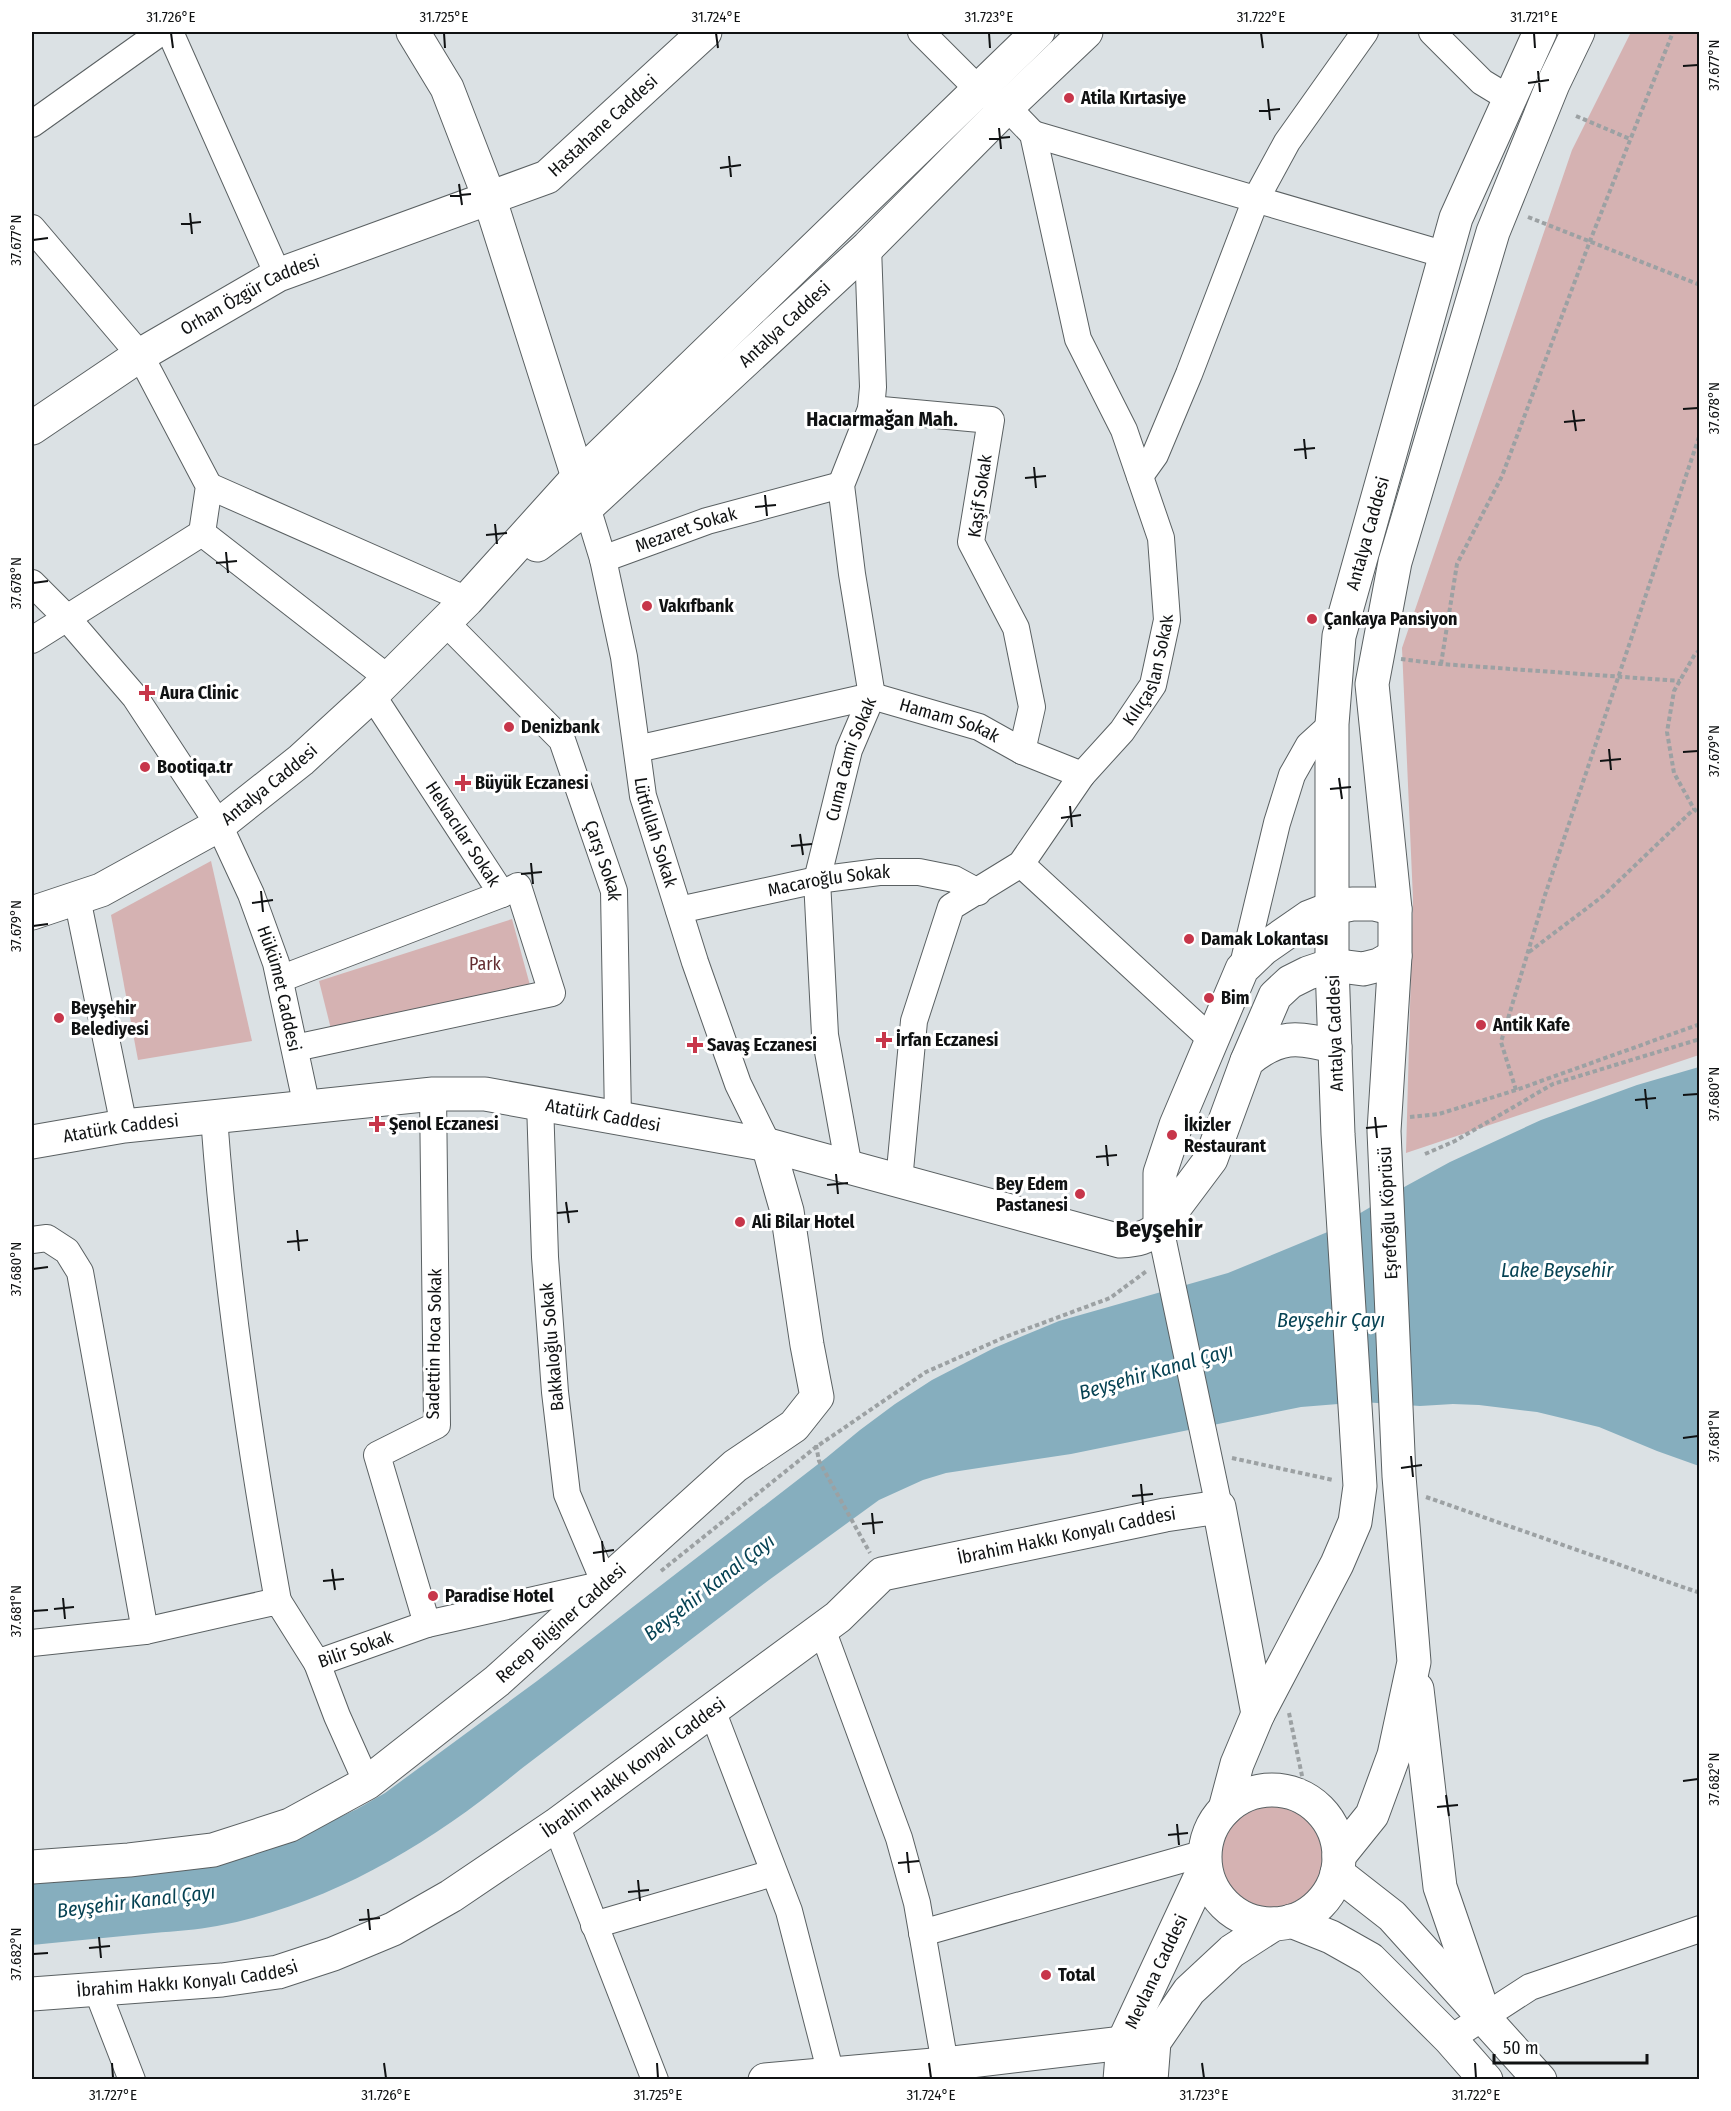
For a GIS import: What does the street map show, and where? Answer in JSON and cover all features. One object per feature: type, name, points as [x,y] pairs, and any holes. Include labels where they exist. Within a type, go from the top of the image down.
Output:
[{"type":"main road","points":[[413,32],[447,88],[489,197],[582,492]]},
{"type":"main road","name":"Hastahane Caddesi","points":[[489,197],[547,177],[705,32]]},
{"type":"main road","name":"Antalya Caddesi","points":[[32,913],[101,890],[219,825],[301,760],[582,492],[1038,32]]},
{"type":"main road","name":"Antalya Caddesi","points":[[582,492],[868,247],[1007,107],[1086,32]]},
{"type":"main road","name":"Antalya Caddesi","points":[[1360,1480],[1338,1134],[1332,965],[1332,724],[1339,636],[1456,218],[1540,32]]},
{"type":"main road","name":"Antalya Caddesi","points":[[1384,1125],[1395,956],[1395,909],[1372,684],[1395,562],[1493,232],[1553,84],[1578,32]]},
{"type":"main road","name":"Orhan Özgür Caddesi","points":[[32,428],[140,356],[278,275],[489,197]]},
{"type":"main road","points":[[1164,1251],[1160,1173],[1176,1125],[1242,969],[1287,930],[1309,917],[1332,908],[1363,903],[1395,909]]},
{"type":"main road","points":[[1332,965],[1363,969],[1379,965],[1395,956]]},
{"type":"main road","name":"Atatürk Caddesi","points":[[32,1142],[124,1126],[433,1094],[485,1094],[540,1102],[768,1145],[1120,1241],[1138,1240],[1150,1236],[1164,1251],[1211,1160],[1247,1061],[1275,996],[1290,982],[1332,965]]},
{"type":"main road","points":[[1247,1061],[1270,1046],[1296,1038],[1335,1047]]},
{"type":"main road","name":"Eşrefoğlu Köprüsü","points":[[1384,1125],[1400,1484],[1414,1662]]},
{"type":"main road","name":"Recep Bilginer Caddesi","points":[[32,1867],[129,1860],[213,1850],[290,1824],[367,1783],[497,1681],[735,1466],[794,1426],[817,1397],[787,1211],[768,1145]]},
{"type":"main road","points":[[1225,1809],[1237,1764],[1258,1714],[1337,1564],[1355,1522],[1360,1480]]},
{"type":"main road","points":[[1219,1507],[1258,1714]]},
{"type":"main road","name":"İbrahim Hakkı Konyalı Caddesi","points":[[32,1994],[222,1980],[278,1972],[333,1954],[393,1929],[451,1896],[556,1825],[838,1617],[882,1574],[1165,1515],[1219,1507]]},
{"type":"main road","points":[[1283,1922],[1307,1914],[1320,1903],[1330,1889],[1338,1865],[1372,1815],[1394,1755],[1414,1662]]},
{"type":"main road","points":[[1414,1662],[1440,1887],[1485,2018]]},
{"type":"main road","points":[[1486,2079],[1450,2039],[1370,1959],[1331,1937],[1283,1922],[1255,1922],[1237,1914],[1222,1902],[1211,1886],[1205,1860],[1205,1846],[1212,1826],[1225,1809],[1243,1796],[1265,1790],[1287,1792],[1307,1800],[1324,1815],[1335,1834],[1338,1865],[1392,1916],[1540,2079]]},
{"type":"main road","name":"Mevlana Caddesi","points":[[1120,2079],[1138,2043],[1205,1860]]},
{"type":"main road","name":"Mevlana Caddesi","points":[[1138,2043],[1208,1972],[1233,1951],[1283,1922]]},
{"type":"main road","points":[[765,2079],[831,2074],[945,2072],[1138,2043]]},
{"type":"main road","name":"Mevlana Caddesi","points":[[1138,2043],[1151,2079]]},
{"type":"street","points":[[32,124],[162,32]]},
{"type":"street","points":[[170,32],[278,275]]},
{"type":"street","points":[[921,32],[979,90],[1007,107],[1032,134],[1446,255]]},
{"type":"street","points":[[1140,476],[1155,455],[1185,384],[1256,199],[1287,142],[1365,32]]},
{"type":"street","points":[[1432,32],[1482,82],[1510,99]]},
{"type":"street","name":"Kılıçaslan Sokak","points":[[899,1181],[914,1021],[951,907],[1021,864],[1082,775],[1122,731],[1154,686],[1167,620],[1161,538],[1124,430],[1078,339],[1032,134]]},
{"type":"street","points":[[32,228],[140,356],[209,486],[456,611]]},
{"type":"street","name":"Cuma Cami Sokak","points":[[849,1168],[825,1035],[817,880],[849,750],[872,696],[852,574],[841,485],[871,409],[873,387],[868,247]]},
{"type":"street","name":"Kaşif Sokak","points":[[871,409],[991,420],[971,542],[1016,627],[1032,707],[1022,751]]},
{"type":"street","name":"Mezaret Sokak","points":[[603,559],[707,521],[841,485]]},
{"type":"street","points":[[32,640],[202,533],[209,486]]},
{"type":"street","name":"Lütfullah Sokak","points":[[582,492],[603,559],[624,657],[644,796],[695,962],[738,1084],[768,1145]]},
{"type":"street","name":"Helvacılar Sokak","points":[[202,533],[380,687],[502,894],[280,979]]},
{"type":"street","name":"Hükümet Caddesi","points":[[32,583],[67,618],[135,697],[219,825],[251,894],[276,963],[307,1107]]},
{"type":"street","name":"Çarşı Sokak","points":[[456,611],[562,740],[614,891],[618,1118]]},
{"type":"street","name":"Hamam Sokak","points":[[637,749],[872,696],[979,727],[1022,751],[1082,775]]},
{"type":"street","points":[[1242,969],[1277,823],[1292,775],[1309,745],[1332,724]]},
{"type":"street","points":[[1021,864],[1212,1040]]},
{"type":"street","name":"Macaroğlu Sokak","points":[[679,910],[817,880],[879,872],[919,872],[954,879],[978,892]]},
{"type":"street","points":[[295,1048],[552,993],[518,886],[502,894]]},
{"type":"street","points":[[76,898],[124,1126]]},
{"type":"street","name":"Sadettin Hoca Sokak","points":[[427,1624],[377,1455],[437,1425],[433,1094]]},
{"type":"street","name":"Bakkaloğlu Sokak","points":[[540,1102],[546,1279],[555,1392],[567,1494],[605,1584]]},
{"type":"street","points":[[32,1643],[145,1630],[278,1601],[245,1405],[220,1205],[214,1117]]},
{"type":"street","points":[[32,1240],[47,1238],[67,1251],[80,1272],[145,1630]]},
{"type":"street","points":[[1164,1251],[1219,1507]]},
{"type":"street","name":"Bilir Sokak","points":[[278,1601],[317,1663],[427,1624],[605,1584]]},
{"type":"street","points":[[822,1629],[899,1838],[917,1903],[945,2072]]},
{"type":"street","points":[[317,1663],[337,1716],[367,1783]]},
{"type":"street","points":[[712,1710],[789,1911],[831,2074]]},
{"type":"street","points":[[556,1825],[655,2079]]},
{"type":"street","points":[[922,1933],[1205,1860]]},
{"type":"street","points":[[594,1925],[773,1873]]},
{"type":"street","points":[[1450,2039],[1530,1987],[1700,1929]]},
{"type":"street","points":[[97,1990],[132,2079]]},
{"type":"path","points":[[1441,664],[1457,564],[1502,476],[1590,241],[1673,32]]},
{"type":"path","points":[[1576,116],[1630,139]]},
{"type":"path","points":[[1503,209],[1700,285]]},
{"type":"path","points":[[1516,1090],[1501,1042],[1618,677],[1700,434]]},
{"type":"path","points":[[1700,650],[1695,654],[1674,691],[1667,732],[1674,773],[1694,809],[1700,814]]},
{"type":"path","points":[[1378,656],[1441,664],[1680,681]]},
{"type":"path","points":[[1528,953],[1603,896],[1694,809]]},
{"type":"path","points":[[1384,1125],[1439,1114],[1516,1090],[1700,1024]]},
{"type":"path","points":[[1425,1155],[1455,1141],[1553,1084],[1700,1039]]},
{"type":"path","points":[[652,1578],[816,1447],[926,1372],[1005,1336],[1110,1298],[1164,1251]]},
{"type":"path","points":[[1209,1453],[1360,1480]]},
{"type":"path","points":[[819,1461],[861,1537]]},
{"type":"path","points":[[1400,1484],[1419,1495],[1700,1593]]},
{"type":"path","points":[[1280,1672],[1307,1800]]},
{"type":"green space","points":[[1631,32],[1699,32],[1699,1055],[1406,1153],[1413,899],[1402,648],[1572,150]]},
{"type":"green space","points":[[211,861],[252,1041],[138,1060],[111,915]]},
{"type":"green space","name":"Park","points":[[512,919],[531,989],[332,1033],[319,981]]},
{"type":"green space","points":[[1272,1807],[1291,1811],[1308,1821],[1318,1838],[1322,1857],[1318,1876],[1308,1893],[1291,1903],[1272,1907],[1253,1903],[1236,1893],[1226,1876],[1222,1857],[1226,1838],[1236,1821],[1253,1811]]},
{"type":"water","name":"Beyşehir Çayı","points":[[1699,1067],[1699,1466],[1599,1427],[1537,1412],[1479,1405],[1420,1406],[1363,1402],[1301,1407],[1071,1454],[946,1473],[923,1480],[879,1500],[769,1580],[453,1821],[379,1867],[301,1902],[259,1916],[217,1926],[32,1945],[32,1882],[297,1837],[385,1793],[537,1681],[860,1430],[932,1380],[994,1348],[1059,1321],[1228,1273],[1330,1231],[1450,1162],[1541,1120],[1637,1085]]},
{"type":"place","name":"Atila Kırtasiye","points":[[1069,98]]},
{"type":"place","name":"Vakıfbank","points":[[647,606]]},
{"type":"place","name":"Çankaya Pansiyon","points":[[1312,619]]},
{"type":"place","name":"Aura Clinic","points":[[147,693]]},
{"type":"place","name":"Denizbank","points":[[509,727]]},
{"type":"place","name":"Bootiqa.tr","points":[[145,767]]},
{"type":"place","name":"Büyük Eczanesi","points":[[463,783]]},
{"type":"place","name":"Damak Lokantası","points":[[1189,939]]},
{"type":"place","name":"Bim","points":[[1209,998]]},
{"type":"place","name":"Beyşehir Belediyesi","points":[[59,1018]]},
{"type":"place","name":"Antik Kafe","points":[[1481,1025]]},
{"type":"place","name":"İrfan Eczanesi","points":[[884,1040]]},
{"type":"place","name":"Savaş Eczanesi","points":[[695,1045]]},
{"type":"place","name":"Şenol Eczanesi","points":[[377,1124]]},
{"type":"place","name":"İkizler Restaurant","points":[[1172,1135]]},
{"type":"place","name":"Bey Edem Pastanesi","points":[[1080,1194]]},
{"type":"place","name":"Ali Bilar Hotel","points":[[740,1222]]},
{"type":"place","name":"Paradise Hotel","points":[[433,1596]]},
{"type":"place","name":"Total","points":[[1046,1975]]},
{"type":"district","name":"Hacıarmağan Mah.","points":[[882,419]]},
{"type":"district","name":"Beyşehir","points":[[1159,1229]]},
{"type":"water label","name":"Lake Beysehir","points":[[1557,1270]]},
{"type":"water label","name":"Beyşehir Kanal Çayı","points":[[1156,1371]]},
{"type":"water label","name":"Beyşehir Kanal Çayı","points":[[709,1587]]},
{"type":"water label","name":"Beyşehir Kanal Çayı","points":[[136,1901]]}]
